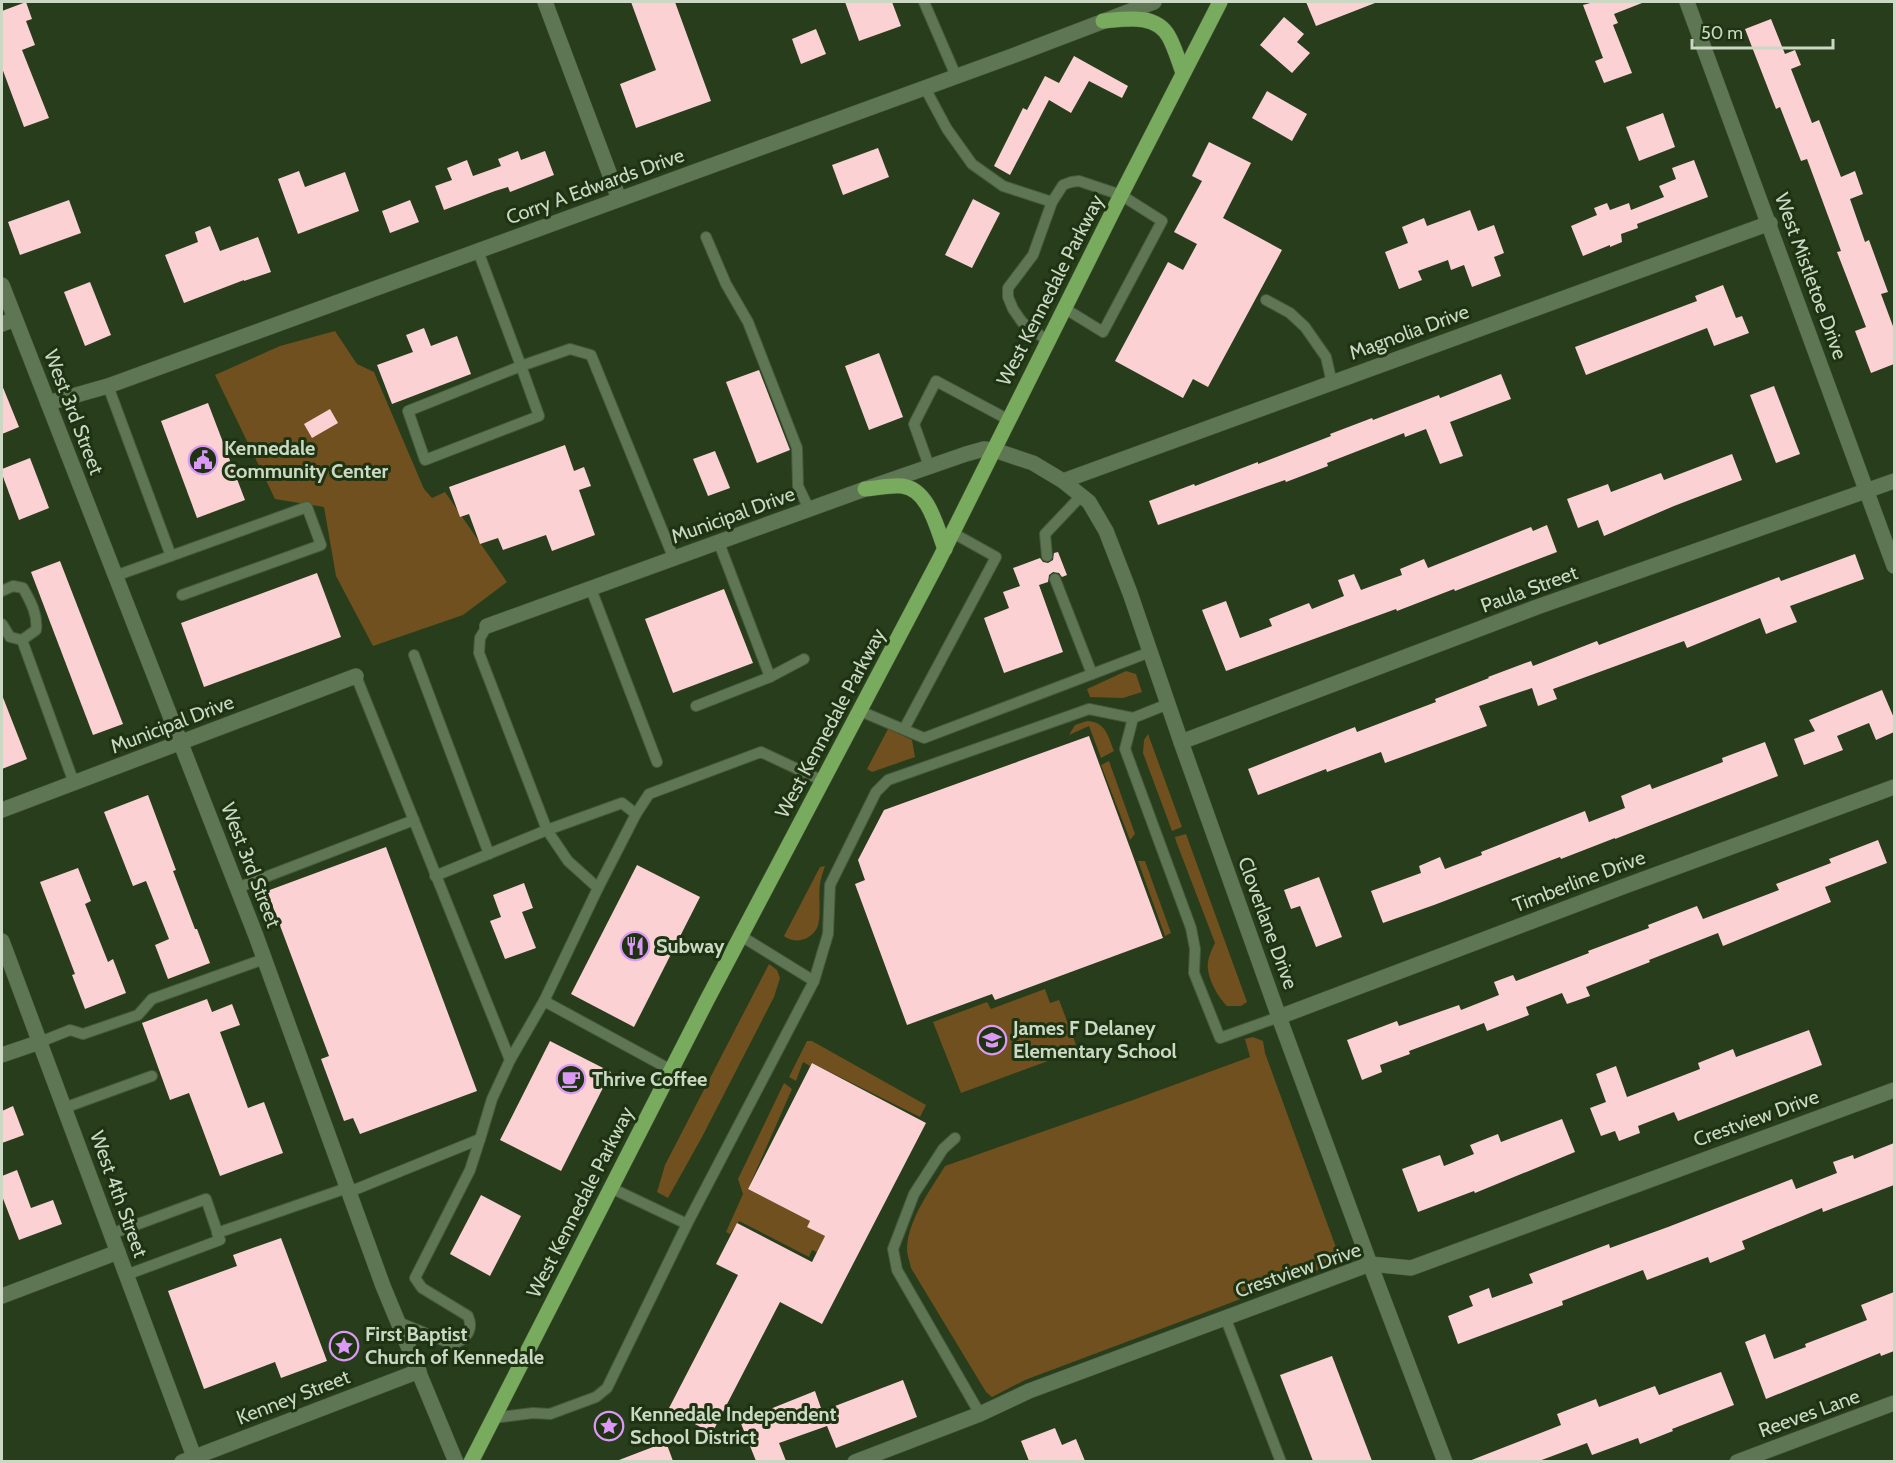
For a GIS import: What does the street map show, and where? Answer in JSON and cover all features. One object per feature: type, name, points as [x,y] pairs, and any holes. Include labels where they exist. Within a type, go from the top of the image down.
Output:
[{"type":"main road","name":"West Kennedale Parkway","points":[[471,1461],[671,1070],[945,549],[1064,308],[1220,2]]},
{"type":"main road","points":[[1103,21],[1133,18],[1155,22],[1168,36],[1183,74]]},
{"type":"main road","points":[[865,489],[904,486],[921,495],[931,510],[945,549]]},
{"type":"street","points":[[545,2],[619,200]]},
{"type":"street","name":"Corry A Edwards Drive","points":[[48,403],[108,386],[925,88],[1154,2]]},
{"type":"street","name":"West Mistletoe Drive","points":[[1687,2],[1894,566]]},
{"type":"street","name":"Magnolia Drive","points":[[1063,481],[1770,224]]},
{"type":"street","name":"West 3rd Street","points":[[2,285],[8,321],[48,403],[116,576],[264,959],[398,1322],[456,1461]]},
{"type":"street","name":"Municipal Drive","points":[[487,626],[929,466],[966,454],[994,450]]},
{"type":"street","name":"Cloverlane Drive","points":[[994,450],[1034,463],[1063,481],[1089,502],[1106,531],[1370,1264],[1445,1461]]},
{"type":"street","name":"Paula Street","points":[[1181,742],[1537,608],[1894,481]]},
{"type":"street","name":"Municipal Drive","points":[[2,810],[357,676]]},
{"type":"street","name":"Timberline Drive","points":[[1280,1017],[1625,886],[1894,788]]},
{"type":"street","name":"West 4th Street","points":[[2,941],[118,1252],[190,1460]]},
{"type":"street","points":[[2,1055],[40,1042]]},
{"type":"street","name":"Crestview Drive","points":[[855,1461],[980,1413],[1029,1391],[1370,1264],[1411,1268],[1894,1090]]},
{"type":"street","points":[[2,1296],[118,1252]]},
{"type":"street","name":"Kenney Street","points":[[190,1460],[419,1371]]},
{"type":"street","name":"Reeves Lane","points":[[1737,1461],[1894,1403]]},
{"type":"lane","points":[[924,2],[956,76]]},
{"type":"lane","points":[[925,88],[947,129],[972,164],[1003,186],[1052,202]]},
{"type":"lane","points":[[1048,341],[1022,322],[1012,309],[1008,288],[1033,255],[1052,202],[1063,185],[1079,181],[1121,195],[1162,221],[1103,332],[1064,308]]},
{"type":"lane","points":[[706,237],[726,284],[748,322],[797,448],[798,486],[809,509]]},
{"type":"lane","points":[[478,251],[521,366],[539,416],[424,460],[408,411],[521,366],[570,349],[591,356],[674,559]]},
{"type":"lane","points":[[1266,300],[1290,313],[1305,327],[1326,357],[1332,383]]},
{"type":"lane","points":[[929,466],[914,424],[936,381],[1009,420]]},
{"type":"lane","points":[[108,386],[171,556]]},
{"type":"lane","points":[[1047,556],[1045,534],[1081,496]]},
{"type":"lane","points":[[116,576],[307,507],[321,545],[182,595]]},
{"type":"lane","points":[[904,729],[996,557],[953,533]]},
{"type":"lane","points":[[719,543],[770,676]]},
{"type":"lane","points":[[1055,579],[1092,674]]},
{"type":"lane","points":[[2,591],[13,586],[23,588],[38,619],[36,630],[22,640],[10,637],[2,624]]},
{"type":"lane","points":[[591,589],[657,762]]},
{"type":"lane","points":[[487,626],[480,638],[479,653],[547,830],[568,861],[598,888]]},
{"type":"lane","points":[[22,640],[74,783]]},
{"type":"lane","points":[[860,711],[924,738],[1150,652]]},
{"type":"lane","points":[[414,655],[489,854]]},
{"type":"lane","points":[[696,706],[770,676],[804,659]]},
{"type":"lane","points":[[357,676],[510,1060]]},
{"type":"lane","points":[[493,1418],[533,1413],[550,1414],[596,1397],[607,1388],[687,1224],[814,981],[828,934],[830,885],[876,792],[888,780],[1089,710],[1133,718],[1168,704]]},
{"type":"lane","points":[[1133,718],[1125,749],[1191,928],[1196,949],[1194,973],[1220,1038],[1280,1017]]},
{"type":"lane","points":[[398,1322],[452,1344],[460,1342],[469,1334],[471,1323],[468,1316],[422,1288],[415,1278],[470,1170],[492,1099],[510,1060],[544,1001],[636,813],[649,794],[761,752],[823,781]]},
{"type":"lane","points":[[435,876],[547,830],[622,804],[636,813]]},
{"type":"lane","points":[[237,888],[414,820]]},
{"type":"lane","points":[[741,936],[814,981]]},
{"type":"lane","points":[[40,1042],[70,1030],[83,1034],[138,1015],[152,999],[264,959]]},
{"type":"lane","points":[[544,1001],[671,1070]]},
{"type":"lane","points":[[64,1108],[153,1076]]},
{"type":"lane","points":[[955,1138],[943,1149],[914,1194],[893,1249],[897,1270],[980,1413]]},
{"type":"lane","points":[[217,1233],[348,1190],[480,1139]]},
{"type":"lane","points":[[611,1188],[687,1224]]},
{"type":"lane","points":[[111,1234],[206,1199],[220,1240],[126,1275]]},
{"type":"lane","points":[[1225,1317],[1281,1461]]},
{"type":"shaded area","points":[[335,331],[357,364],[374,372],[424,489],[432,498],[445,492],[507,582],[463,615],[373,646],[336,576],[324,507],[275,499],[215,375],[280,346]]},
{"type":"shaded area","points":[[1126,671],[1136,674],[1142,692],[1123,698],[1090,697],[1087,689]]},
{"type":"shaded area","points":[[1087,721],[1102,727],[1114,751],[1101,758],[1089,726],[1069,735],[1075,725]]},
{"type":"shaded area","points":[[888,729],[912,740],[915,757],[872,772],[867,769]]},
{"type":"shaded area","points":[[1148,734],[1182,827],[1172,831],[1143,753],[1144,740]]},
{"type":"shaded area","points":[[1109,761],[1135,834],[1130,840],[1101,765]]},
{"type":"shaded area","points":[[1186,834],[1247,1002],[1241,1006],[1227,1006],[1210,979],[1208,962],[1215,943],[1175,837]]},
{"type":"shaded area","points":[[1138,861],[1145,861],[1171,933],[1165,936]]},
{"type":"shaded area","points":[[825,866],[820,884],[817,928],[810,936],[802,940],[792,940],[784,936],[820,867]]},
{"type":"shaded area","points":[[769,964],[777,970],[780,978],[774,997],[668,1198],[657,1192],[665,1165]]},
{"type":"shaded area","points":[[1045,989],[1050,1003],[1059,1000],[1078,1050],[961,1093],[933,1022],[987,1002],[991,1009]]},
{"type":"shaded area","points":[[1253,1037],[1263,1041],[1265,1053],[1338,1253],[1331,1265],[1025,1380],[992,1397],[986,1392],[911,1268],[907,1254],[911,1227],[945,1166],[1250,1057],[1245,1039]]},
{"type":"shaded area","points":[[807,1041],[812,1041],[926,1105],[920,1117],[812,1063],[810,1066],[803,1062],[796,1081],[789,1077]]},
{"type":"shaded area","points":[[784,1083],[792,1089],[748,1189],[810,1221],[807,1227],[825,1236],[817,1252],[812,1250],[809,1257],[739,1221],[730,1234],[726,1232],[743,1194],[738,1179]]},
{"type":"building","points":[[26,2],[32,19],[26,21],[35,45],[22,50],[49,118],[24,127],[2,68],[2,11]]},
{"type":"building","points":[[631,2],[675,2],[711,101],[636,128],[620,84],[656,70]]},
{"type":"building","points":[[845,2],[892,2],[901,26],[859,41]]},
{"type":"building","points":[[1306,2],[1375,2],[1375,3],[1316,26]]},
{"type":"building","points":[[1594,2],[1642,3],[1614,14],[1618,23],[1613,25],[1632,73],[1604,83],[1595,61],[1603,58],[1583,5]]},
{"type":"building","points":[[1284,17],[1304,34],[1297,42],[1310,53],[1292,73],[1260,45]]},
{"type":"building","points":[[1771,19],[1785,54],[1795,50],[1801,65],[1791,69],[1812,123],[1819,120],[1841,177],[1855,171],[1863,194],[1850,199],[1865,242],[1869,240],[1888,292],[1881,294],[1894,329],[1894,364],[1871,373],[1855,331],[1866,327],[1837,252],[1841,251],[1807,159],[1801,161],[1780,107],[1776,109],[1745,29]]},
{"type":"building","points":[[816,29],[826,54],[801,64],[792,39]]},
{"type":"building","points":[[1074,56],[1128,86],[1122,98],[1089,81],[1071,113],[1049,100],[1010,175],[994,166],[1023,108],[1027,110],[1045,76],[1059,83]]},
{"type":"building","points":[[1267,91],[1307,114],[1292,141],[1252,118]]},
{"type":"building","points":[[1663,113],[1675,147],[1639,161],[1626,127]]},
{"type":"building","points":[[1209,142],[1251,163],[1223,218],[1282,250],[1208,387],[1193,379],[1183,398],[1115,361],[1168,262],[1183,270],[1197,244],[1174,232],[1202,181],[1192,176]]},
{"type":"building","points":[[878,148],[889,177],[843,195],[832,165]]},
{"type":"building","points":[[518,151],[521,160],[545,151],[554,175],[510,192],[508,187],[444,210],[435,186],[452,180],[447,168],[467,160],[473,176],[501,166],[498,159]]},
{"type":"building","points":[[1694,160],[1708,197],[1637,224],[1638,228],[1621,234],[1622,242],[1583,256],[1571,226],[1597,215],[1594,208],[1607,203],[1610,210],[1629,203],[1631,210],[1664,197],[1659,186],[1676,179],[1672,168]]},
{"type":"building","points":[[299,171],[305,187],[345,172],[359,211],[298,234],[278,179]]},
{"type":"building","points":[[973,199],[1000,213],[972,268],[945,255]]},
{"type":"building","points":[[69,200],[81,233],[20,255],[8,222]]},
{"type":"building","points":[[410,200],[419,222],[390,233],[382,211]]},
{"type":"building","points":[[1470,210],[1478,231],[1494,225],[1504,253],[1494,257],[1501,276],[1472,287],[1464,265],[1451,270],[1448,260],[1418,271],[1422,280],[1399,289],[1385,252],[1408,243],[1402,227],[1424,218],[1427,226]]},
{"type":"building","points":[[210,226],[220,251],[258,237],[271,272],[184,303],[165,255],[198,242],[195,232]]},
{"type":"building","points":[[90,282],[111,335],[85,346],[64,292]]},
{"type":"building","points":[[1723,285],[1736,318],[1742,316],[1749,333],[1714,346],[1707,328],[1586,375],[1575,347],[1697,301],[1695,296]]},
{"type":"building","points":[[424,328],[431,346],[457,336],[471,374],[392,404],[377,365],[413,352],[406,335]]},
{"type":"building","points":[[879,353],[903,417],[869,430],[845,366]]},
{"type":"building","points":[[759,370],[790,450],[757,463],[726,382]]},
{"type":"building","points":[[1501,374],[1511,399],[1450,422],[1463,456],[1440,464],[1426,429],[1405,437],[1404,433],[1327,463],[1328,466],[1286,482],[1285,480],[1158,525],[1149,501],[1258,462],[1258,464],[1372,418],[1373,420],[1439,395],[1440,398]]},
{"type":"building","points":[[2,385],[19,427],[2,434]]},
{"type":"building","points":[[1774,386],[1800,454],[1776,463],[1750,395]]},
{"type":"building","name":"Kennedale Community Center","points":[[208,403],[245,500],[197,518],[161,421]]},
{"type":"building","points":[[330,409],[338,423],[312,438],[304,424]]},
{"type":"building","points":[[565,445],[574,471],[584,467],[591,486],[579,490],[595,535],[552,551],[546,535],[503,550],[498,538],[480,544],[469,514],[460,517],[449,487]]},
{"type":"building","points":[[715,451],[730,488],[708,496],[693,459]]},
{"type":"building","points":[[1732,454],[1742,480],[1604,536],[1598,520],[1578,528],[1567,499],[1608,484],[1611,492],[1661,473],[1664,480]]},
{"type":"building","points":[[30,458],[49,508],[19,520],[2,469]]},
{"type":"building","points":[[1547,525],[1557,552],[1455,591],[1454,589],[1397,611],[1396,609],[1226,671],[1202,610],[1226,601],[1240,638],[1272,626],[1269,619],[1309,603],[1312,609],[1344,596],[1338,580],[1354,574],[1361,590],[1402,575],[1400,569],[1424,559],[1428,568],[1531,527],[1533,531]]},
{"type":"building","points":[[1058,552],[1067,575],[1062,577],[1059,573],[1053,572],[1049,575],[1048,582],[1039,585],[1063,652],[1004,673],[984,618],[1009,608],[1003,592],[1020,586],[1013,568],[1040,558],[1043,562],[1048,563],[1053,560],[1054,553]]},
{"type":"building","points":[[1855,554],[1864,579],[1790,606],[1797,622],[1766,634],[1760,618],[1687,648],[1684,641],[1553,689],[1557,699],[1538,706],[1532,688],[1479,706],[1487,726],[1385,763],[1381,752],[1327,772],[1326,769],[1258,795],[1248,769],[1355,727],[1357,732],[1436,702],[1435,699],[1531,661],[1533,666],[1597,641],[1599,645],[1779,577],[1781,581]]},
{"type":"building","points":[[60,561],[123,724],[93,735],[31,572]]},
{"type":"building","points":[[317,573],[341,637],[204,687],[181,623]]},
{"type":"building","points":[[724,589],[753,663],[673,693],[645,619]]},
{"type":"building","points":[[1882,690],[1894,718],[1894,732],[1876,740],[1869,723],[1837,736],[1843,750],[1804,765],[1794,739],[1815,731],[1809,720]]},
{"type":"building","points":[[2,695],[27,759],[2,769]]},
{"type":"building","points":[[1089,736],[1163,938],[995,1000],[992,994],[907,1025],[855,884],[865,880],[858,860],[884,810]]},
{"type":"building","points":[[1765,742],[1778,776],[1615,839],[1383,923],[1371,891],[1421,873],[1419,866],[1440,857],[1445,869],[1482,855],[1481,852],[1585,811],[1589,822],[1625,808],[1621,796],[1650,784],[1652,789],[1723,762],[1722,758]]},
{"type":"building","points":[[148,795],[176,870],[173,871],[210,963],[168,979],[155,945],[169,939],[146,881],[133,886],[104,812]]},
{"type":"building","points":[[1878,840],[1887,863],[1825,887],[1831,902],[1723,946],[1718,933],[1586,987],[1590,996],[1567,1004],[1562,993],[1526,1007],[1529,1015],[1487,1031],[1484,1023],[1409,1051],[1410,1054],[1380,1065],[1382,1072],[1362,1080],[1347,1040],[1397,1021],[1399,1026],[1459,1005],[1461,1010],[1499,995],[1494,982],[1513,975],[1516,981],[1589,953],[1588,951],[1649,928],[1648,925],[1697,906],[1703,919],[1779,890],[1776,884],[1831,863],[1829,859]]},
{"type":"building","points":[[386,847],[477,1091],[360,1134],[353,1118],[344,1121],[321,1059],[329,1056],[267,891]]},
{"type":"building","name":"Subway","points":[[637,865],[700,897],[634,1027],[571,994]]},
{"type":"building","points":[[78,868],[91,901],[85,904],[108,962],[113,959],[126,993],[85,1009],[72,975],[75,974],[40,882]]},
{"type":"building","points":[[1319,877],[1342,937],[1316,947],[1300,906],[1291,909],[1284,890]]},
{"type":"building","points":[[524,883],[533,908],[522,912],[536,948],[505,959],[490,921],[501,917],[493,895]]},
{"type":"building","points":[[207,999],[212,1012],[232,1004],[240,1025],[220,1032],[248,1108],[264,1102],[283,1153],[220,1176],[189,1093],[170,1100],[142,1023]]},
{"type":"building","points":[[1809,1030],[1822,1065],[1678,1121],[1674,1112],[1638,1126],[1640,1133],[1619,1141],[1615,1131],[1601,1136],[1590,1108],[1606,1102],[1596,1074],[1616,1066],[1627,1097],[1700,1069],[1698,1063],[1733,1049],[1736,1057]]},
{"type":"building","points":[[550,1041],[611,1072],[561,1171],[500,1140]]},
{"type":"building","points":[[812,1063],[926,1123],[822,1324],[780,1302],[712,1433],[668,1410],[738,1275],[716,1264],[737,1223],[812,1262],[825,1236],[807,1227],[810,1221],[748,1189]]},
{"type":"building","points":[[13,1106],[24,1135],[2,1143],[2,1111]]},
{"type":"building","points":[[1562,1119],[1575,1152],[1475,1193],[1474,1191],[1418,1212],[1402,1169],[1440,1155],[1444,1166],[1474,1154],[1470,1145],[1498,1134],[1501,1142]]},
{"type":"building","points":[[1894,1143],[1894,1185],[1823,1212],[1822,1208],[1742,1241],[1745,1249],[1710,1263],[1708,1257],[1647,1280],[1643,1270],[1562,1301],[1563,1305],[1458,1344],[1448,1316],[1473,1306],[1469,1296],[1489,1288],[1492,1298],[1533,1283],[1529,1274],[1609,1244],[1610,1248],[1792,1179],[1796,1189],[1837,1173],[1833,1162],[1853,1155],[1854,1159]]},
{"type":"building","points":[[17,1170],[31,1208],[53,1200],[62,1224],[19,1240],[2,1196],[2,1176]]},
{"type":"building","points":[[481,1195],[521,1216],[490,1276],[450,1254]]},
{"type":"building","points":[[281,1238],[327,1361],[281,1378],[275,1362],[204,1389],[168,1291],[237,1266],[233,1255]]},
{"type":"building","points":[[1894,1292],[1894,1351],[1881,1356],[1880,1353],[1766,1399],[1745,1342],[1765,1334],[1774,1359],[1806,1347],[1805,1344],[1867,1320],[1861,1305]]},
{"type":"building","points":[[1332,1356],[1372,1461],[1313,1461],[1280,1375]]},
{"type":"building","points":[[1721,1372],[1734,1405],[1640,1444],[1638,1438],[1592,1455],[1587,1443],[1539,1461],[1469,1461],[1561,1425],[1557,1414],[1596,1399],[1599,1407],[1655,1386],[1659,1395]]},
{"type":"building","points":[[903,1380],[917,1417],[836,1448],[827,1426],[779,1443],[786,1461],[756,1461],[740,1421],[815,1391],[822,1411]]},
{"type":"building","points":[[1055,1428],[1062,1445],[1076,1439],[1085,1461],[1029,1461],[1021,1441]]},
{"type":"building","points":[[666,1442],[673,1461],[619,1461],[619,1460]]},
{"type":"place","name":"Kennedale Community Center","points":[[203,460]]},
{"type":"place","name":"Subway","points":[[635,946]]},
{"type":"place","name":"James F Delaney Elementary School","points":[[992,1040]]},
{"type":"place","name":"Thrive Coffee","points":[[571,1079]]},
{"type":"place","name":"First Baptist Church of Kennedale","points":[[344,1346]]},
{"type":"place","name":"Kennedale Independent School District","points":[[609,1426]]}]
